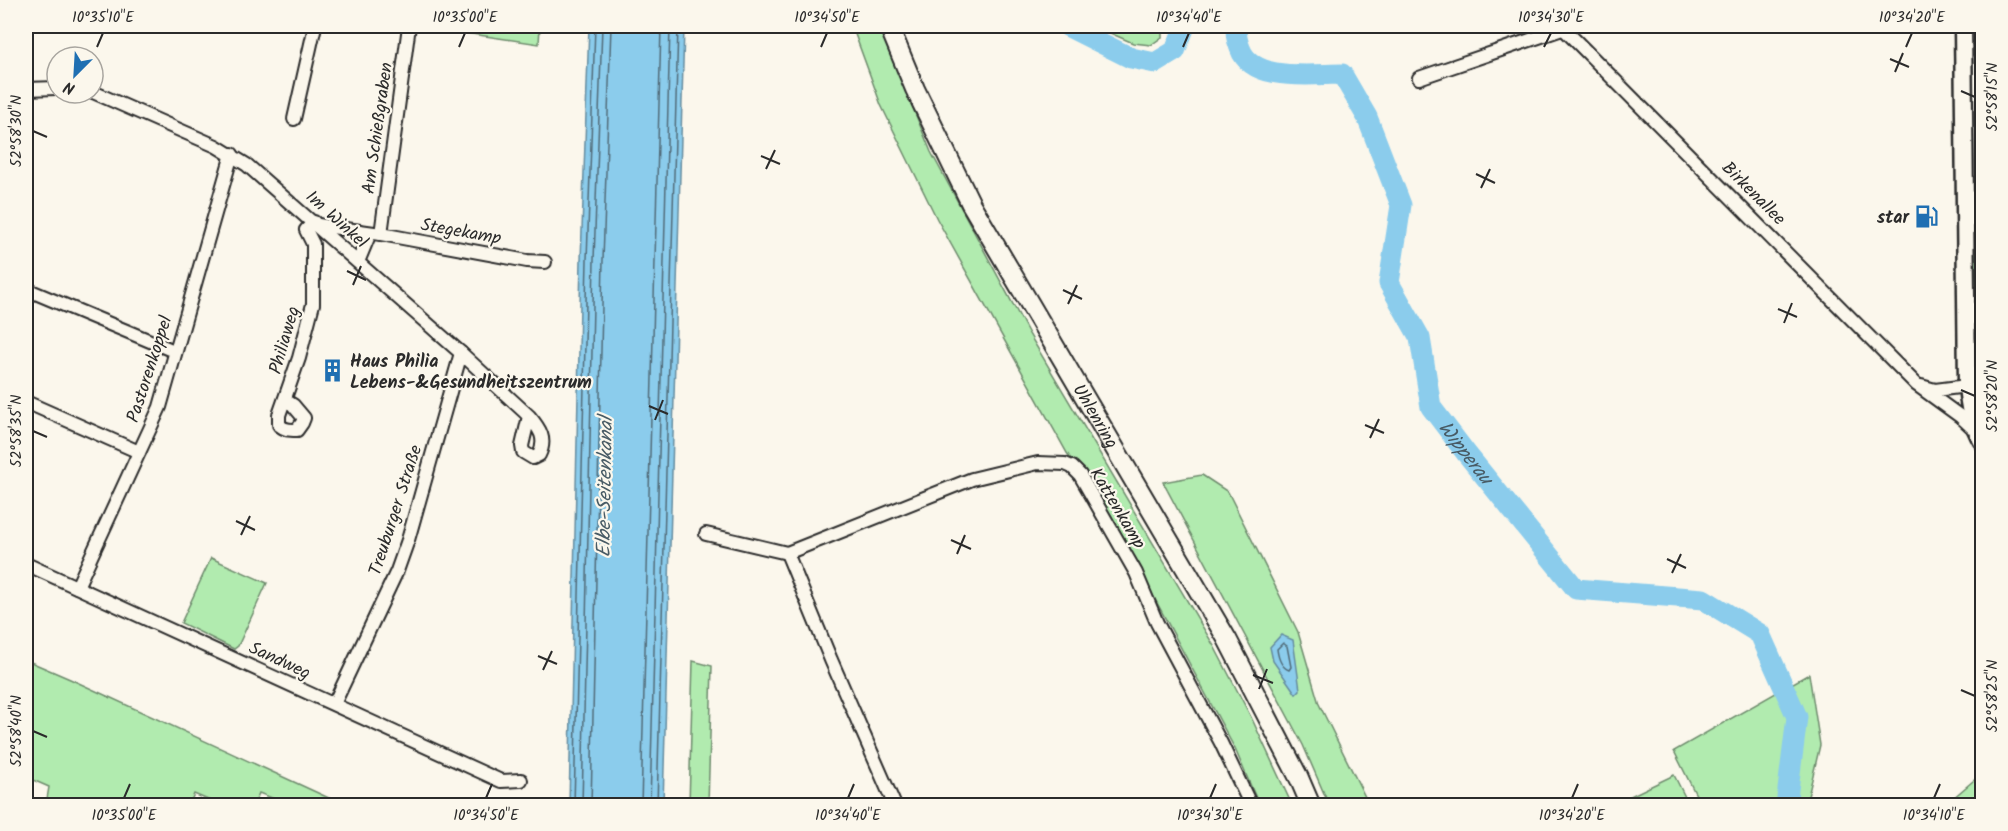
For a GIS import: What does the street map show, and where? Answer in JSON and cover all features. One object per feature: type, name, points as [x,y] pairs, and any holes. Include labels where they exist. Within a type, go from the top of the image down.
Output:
[{"type":"highway","name":"Uhlenring","points":[[889,26],[915,89],[971,204],[1227,639],[1299,778],[1311,806]]},
{"type":"main road","points":[[1963,26],[1967,386],[1971,416],[1980,436]]},
{"type":"street","points":[[294,119],[315,26]]},
{"type":"street","name":"Am Schießgraben","points":[[376,234],[410,26]]},
{"type":"street","points":[[1419,78],[1566,26]]},
{"type":"street","name":"Birkenallee","points":[[1566,26],[1917,385],[1961,417],[1980,436]]},
{"type":"street","points":[[26,89],[45,88]]},
{"type":"street","name":"Im Winkel","points":[[105,97],[232,154],[247,165],[461,353],[528,417]]},
{"type":"street","name":"Pastorenkoppel","points":[[78,587],[160,407],[174,351],[232,154]]},
{"type":"street","name":"Stegekamp","points":[[316,224],[527,261],[545,262]]},
{"type":"street","name":"Philiaweg","points":[[285,400],[313,304],[313,244],[306,230],[316,224]]},
{"type":"street","points":[[358,262],[376,234]]},
{"type":"street","points":[[26,289],[174,351]]},
{"type":"street","name":"Treuburger Straße","points":[[334,704],[397,571],[408,540],[461,353]]},
{"type":"street","points":[[1917,385],[1935,390],[1967,386]]},
{"type":"street","points":[[26,402],[139,452]]},
{"type":"street","name":"Kattenkamp","points":[[787,553],[972,479],[1038,463],[1057,463],[1072,467],[1080,475],[1136,573],[1157,623],[1221,743],[1251,806]]},
{"type":"street","points":[[706,534],[787,553],[895,806]]},
{"type":"street","name":"Sandweg","points":[[26,564],[501,781],[521,780]]},
{"type":"green space","points":[[418,26],[540,26],[539,44]]},
{"type":"green space","points":[[852,26],[879,26],[931,152],[1029,334],[1214,646],[1252,719],[1292,805],[1259,805],[1235,749],[1125,543],[1067,453],[937,219],[881,105]]},
{"type":"green space","points":[[1094,26],[1162,26],[1162,37],[1151,45],[1133,43]]},
{"type":"green space","points":[[1974,213],[1982,216],[1982,370],[1981,369]]},
{"type":"green space","points":[[1202,475],[1228,492],[1298,632],[1319,704],[1369,805],[1329,805],[1303,745],[1163,482]]},
{"type":"green space","points":[[211,558],[267,583],[238,646],[234,649],[181,623]]},
{"type":"green space","points":[[26,660],[344,805],[275,805],[277,800],[259,793],[254,805],[220,805],[194,794],[189,805],[46,805],[49,787],[26,777]]},
{"type":"green space","points":[[693,661],[712,666],[708,805],[689,805]]},
{"type":"green space","points":[[1809,674],[1820,745],[1806,805],[1701,805],[1674,751]]},
{"type":"green space","points":[[1674,775],[1689,805],[1612,805]]},
{"type":"green space","points":[[1980,775],[1982,805],[1945,805]]},
{"type":"water","name":"Elbe-Seitenkanal","points":[[589,26],[684,26],[663,805],[569,805],[581,260]]},
{"type":"water","points":[[1281,635],[1293,640],[1300,690],[1296,694],[1273,661],[1270,647]]},
{"type":"waterway","name":"Wipperau","points":[[1067,26],[1131,58],[1155,63],[1175,51],[1185,26]]},
{"type":"waterway","name":"Wipperau","points":[[1237,26],[1236,32],[1240,48],[1247,59],[1257,67],[1284,74],[1342,74],[1367,117],[1401,205],[1389,283],[1420,338],[1431,407],[1576,589],[1703,599],[1760,634],[1797,717],[1786,806]]},
{"type":"place","name":"star","points":[[1927,217]]},
{"type":"place","name":"Haus Philia Lebens-&Gesundheitszentrum","points":[[332,371]]}]
